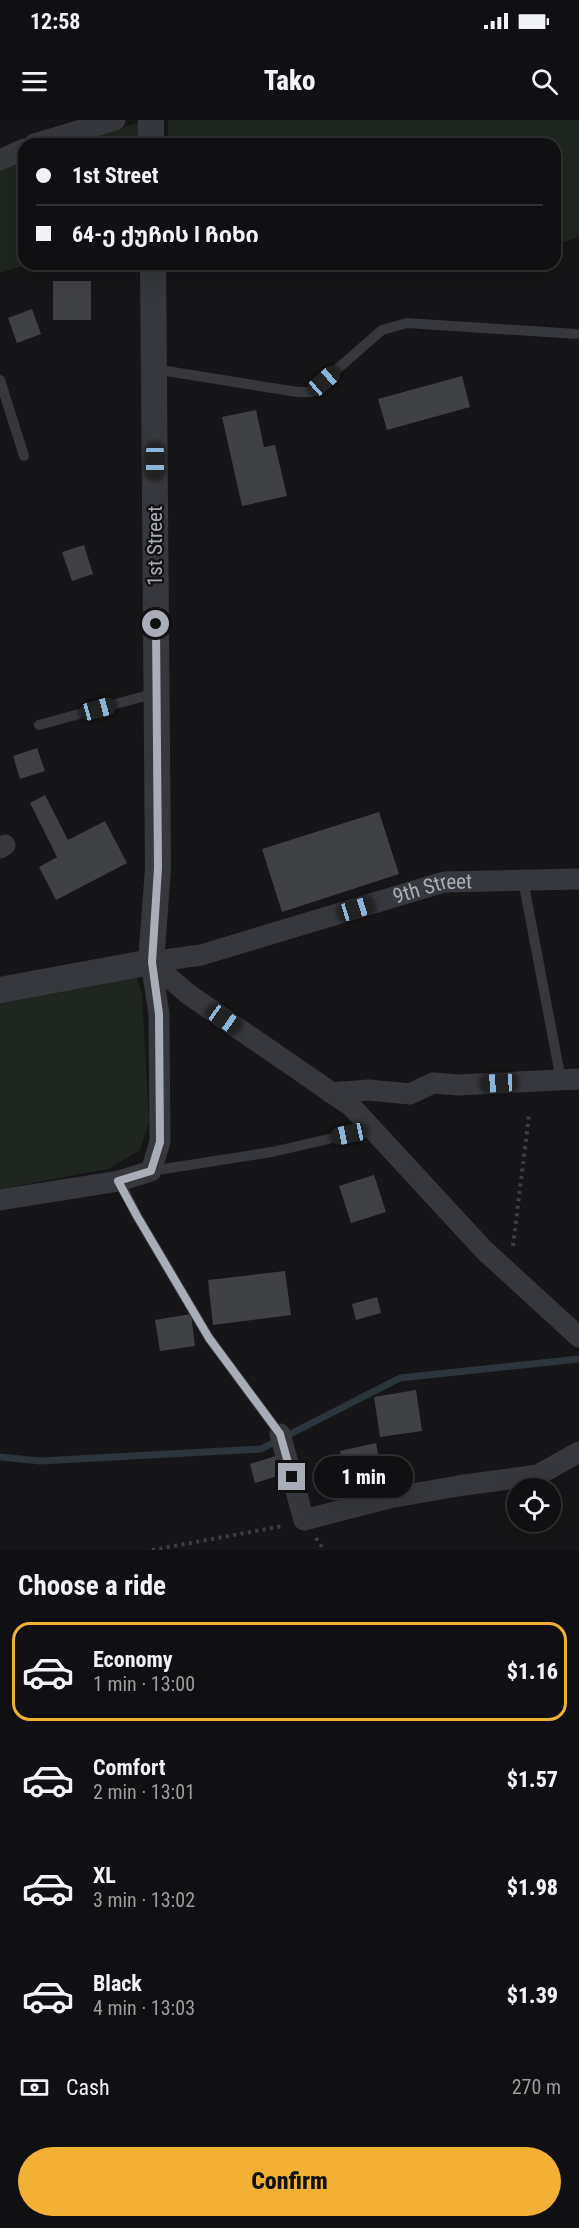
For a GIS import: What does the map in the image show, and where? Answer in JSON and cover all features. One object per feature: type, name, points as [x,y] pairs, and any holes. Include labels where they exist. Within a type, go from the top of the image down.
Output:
[{"type":"street","points":[[54,138],[115,120]]},
{"type":"street","points":[[150,120],[151,138]]},
{"type":"street","points":[[0,160],[18,151]]},
{"type":"street","name":"1st Street","points":[[152,962],[158,868],[153,270]]},
{"type":"street","name":"9th Street","points":[[152,962],[201,955],[444,882],[579,879]]},
{"type":"street","points":[[0,990],[152,962]]},
{"type":"street","points":[[152,962],[188,994],[351,1107],[484,1250],[579,1337]]},
{"type":"street","points":[[0,1200],[118,1181],[151,1171],[160,1142],[159,1014],[152,962]]},
{"type":"street","points":[[331,1093],[369,1090],[410,1094],[433,1083],[458,1085],[570,1079]]},
{"type":"street","points":[[280,1434],[304,1520],[389,1498],[538,1475],[579,1452]]},
{"type":"lane","points":[[154,369],[297,392],[311,392],[382,330],[407,323],[576,334]]},
{"type":"lane","points":[[0,380],[24,456]]},
{"type":"lane","points":[[39,725],[157,693]]},
{"type":"lane","points":[[523,880],[570,1079]]},
{"type":"lane","points":[[151,1171],[272,1152],[372,1129]]},
{"type":"lane","points":[[118,1181],[209,1338],[280,1434]]},
{"type":"path","points":[[509,1273],[530,1115]]},
{"type":"path","points":[[152,1550],[304,1520]]},
{"type":"shaded area","points":[[168,120],[579,120],[579,237],[561,243],[561,138],[168,138]]},
{"type":"shaded area","points":[[142,122],[142,138],[81,138]]},
{"type":"shaded area","points":[[18,161],[18,267],[0,273],[0,169]]},
{"type":"shaded area","points":[[136,974],[142,995],[149,1121],[140,1150],[108,1169],[0,1189],[0,1002]]},
{"type":"building","points":[[53,281],[91,281],[91,320],[53,320]]},
{"type":"building","points":[[32,309],[41,334],[17,343],[8,318]]},
{"type":"building","points":[[462,376],[470,407],[387,430],[378,399]]},
{"type":"building","points":[[256,410],[264,447],[275,445],[287,496],[242,506],[222,417]]},
{"type":"building","points":[[84,545],[93,574],[72,581],[62,552]]},
{"type":"building","points":[[37,748],[45,771],[20,779],[13,756]]},
{"type":"building","points":[[45,795],[68,840],[105,821],[127,863],[56,900],[39,867],[57,857],[30,803]]},
{"type":"building","points":[[379,812],[399,874],[282,912],[262,849]]},
{"type":"building","points":[[374,1175],[386,1212],[351,1223],[339,1186]]},
{"type":"building","points":[[285,1271],[291,1315],[213,1325],[208,1280]]},
{"type":"building","points":[[377,1297],[381,1313],[356,1320],[352,1304]]},
{"type":"building","points":[[191,1314],[195,1346],[160,1351],[155,1320]]},
{"type":"building","points":[[416,1390],[422,1431],[380,1437],[374,1397]]},
{"type":"building","points":[[376,1443],[382,1474],[346,1481],[340,1451]]},
{"type":"building","points":[[279,1455],[284,1474],[255,1483],[250,1464]]},
{"type":"waterway","points":[[0,1457],[40,1461],[261,1449],[400,1378],[579,1359]]},
{"type":"route","points":[[156,624],[158,868],[152,962],[159,1014],[160,1142],[151,1171],[118,1181],[209,1338],[280,1434],[292,1477]]}]
